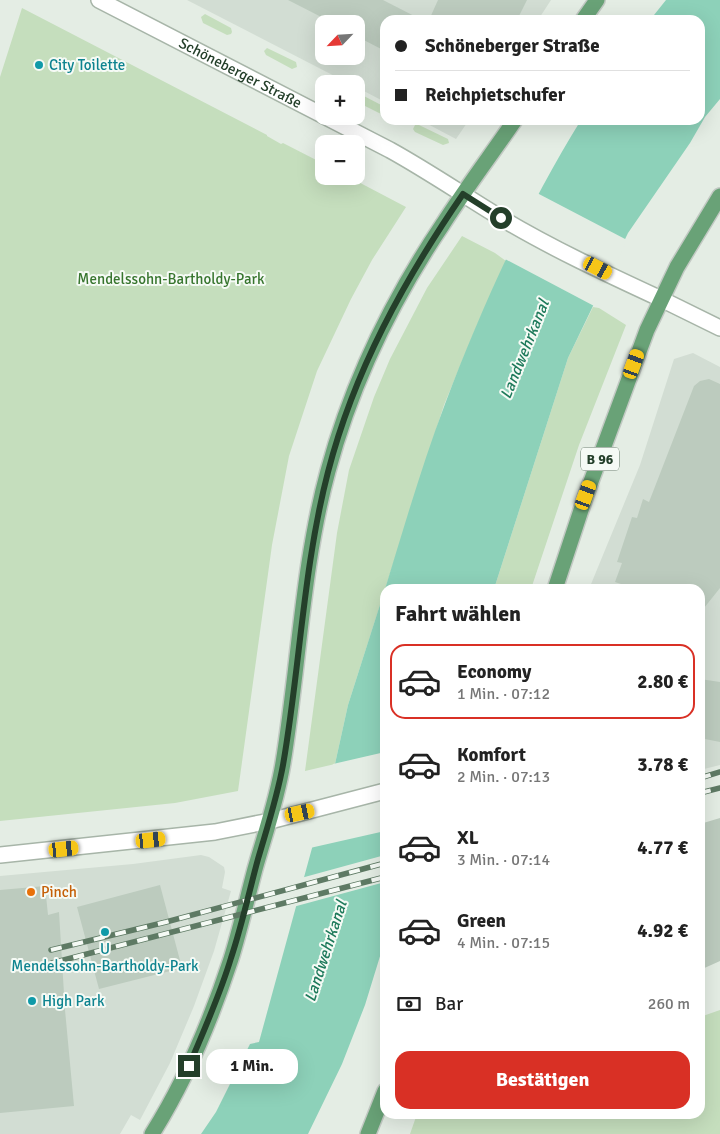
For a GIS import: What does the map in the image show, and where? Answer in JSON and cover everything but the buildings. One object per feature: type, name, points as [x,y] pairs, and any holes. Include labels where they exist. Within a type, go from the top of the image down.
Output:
[{"type":"main road","points":[[586,15],[597,0]]},
{"type":"main road","points":[[152,1134],[189,1066],[217,1000],[270,821],[283,767],[304,602],[319,510],[339,434],[359,378],[386,319],[442,225],[511,125]]},
{"type":"main road","name":"B 96","points":[[557,584],[586,495],[660,299],[720,196]]},
{"type":"main road","points":[[368,1134],[380,1104]]},
{"type":"street","name":"Schöneberger Straße","points":[[99,0],[397,154],[510,223],[615,278],[660,299]]},
{"type":"street","points":[[660,299],[720,328]]},
{"type":"street","points":[[0,855],[192,835],[270,821],[380,793]]},
{"type":"shaded area","points":[[187,0],[551,0],[541,15],[380,15],[380,99],[365,92],[365,75],[333,75]]},
{"type":"shaded area","points":[[429,125],[466,125],[456,139]]},
{"type":"shaded area","points":[[693,353],[720,367],[720,765],[705,769],[705,584],[591,584],[640,465],[674,359]]},
{"type":"shaded area","points":[[201,855],[209,857],[224,867],[222,888],[231,891],[214,951],[194,1006],[170,1063],[140,1120],[131,1115],[120,1134],[0,1134],[0,876],[133,864]]},
{"type":"green space","name":"Mendelssohn-Bartholdy-Park","points":[[22,8],[281,144],[283,143],[315,159],[315,185],[364,185],[406,207],[372,260],[351,299],[317,371],[289,456],[272,545],[238,791],[175,803],[0,821],[0,77]]},
{"type":"green space","points":[[205,14],[231,28],[231,34],[227,35],[203,23],[201,17]]},
{"type":"green space","points":[[267,48],[296,62],[297,67],[292,69],[266,55],[264,51]]},
{"type":"green space","points":[[365,97],[380,104],[380,114],[365,106]]},
{"type":"green space","points":[[415,125],[419,125],[448,139],[449,143],[443,145],[415,132],[413,129]]},
{"type":"green space","points":[[462,236],[495,253],[506,261],[444,405],[387,584],[380,584],[380,605],[348,705],[335,764],[305,771],[337,533],[349,470],[374,397],[390,359],[427,288]]},
{"type":"green space","points":[[593,307],[599,308],[626,325],[579,445],[533,584],[496,584],[568,358]]},
{"type":"green space","points":[[720,1010],[720,1134],[410,1134],[415,1119],[705,1119],[705,1015]]},
{"type":"water","points":[[666,0],[720,0],[720,99],[705,117],[705,15],[654,15]]},
{"type":"water","name":"Landwehrkanal","points":[[578,125],[700,125],[628,233],[568,358],[496,584],[387,584],[429,450],[474,331],[506,259]]},
{"type":"water","name":"Landwehrkanal","points":[[380,605],[380,956],[365,1005],[342,1064],[308,1134],[201,1134],[216,1112],[250,1044],[259,1042],[335,764],[348,705]]},
{"type":"pier","points":[[537,193],[627,240],[596,307],[505,259]]},
{"type":"pier","points":[[380,753],[380,832],[310,848],[333,764]]},
{"type":"pier","points":[[380,856],[380,883],[293,907],[301,878]]},
{"type":"railway","points":[[705,776],[720,772]]},
{"type":"railway","points":[[705,792],[720,788]]},
{"type":"railway","points":[[51,950],[166,922],[380,864]]},
{"type":"railway","points":[[52,963],[380,878]]},
{"type":"place","name":"City Toilette","points":[[39,65]]},
{"type":"place","name":"Pinch","points":[[31,892]]},
{"type":"place","name":"U Mendelssohn-Bartholdy-Park","points":[[105,932]]},
{"type":"place","name":"High Park","points":[[32,1001]]},
{"type":"route","points":[[189,1066],[217,1000],[231,958],[270,821],[283,767],[304,602],[319,510],[337,440],[359,378],[386,319],[442,225],[463,194],[501,218]]}]
